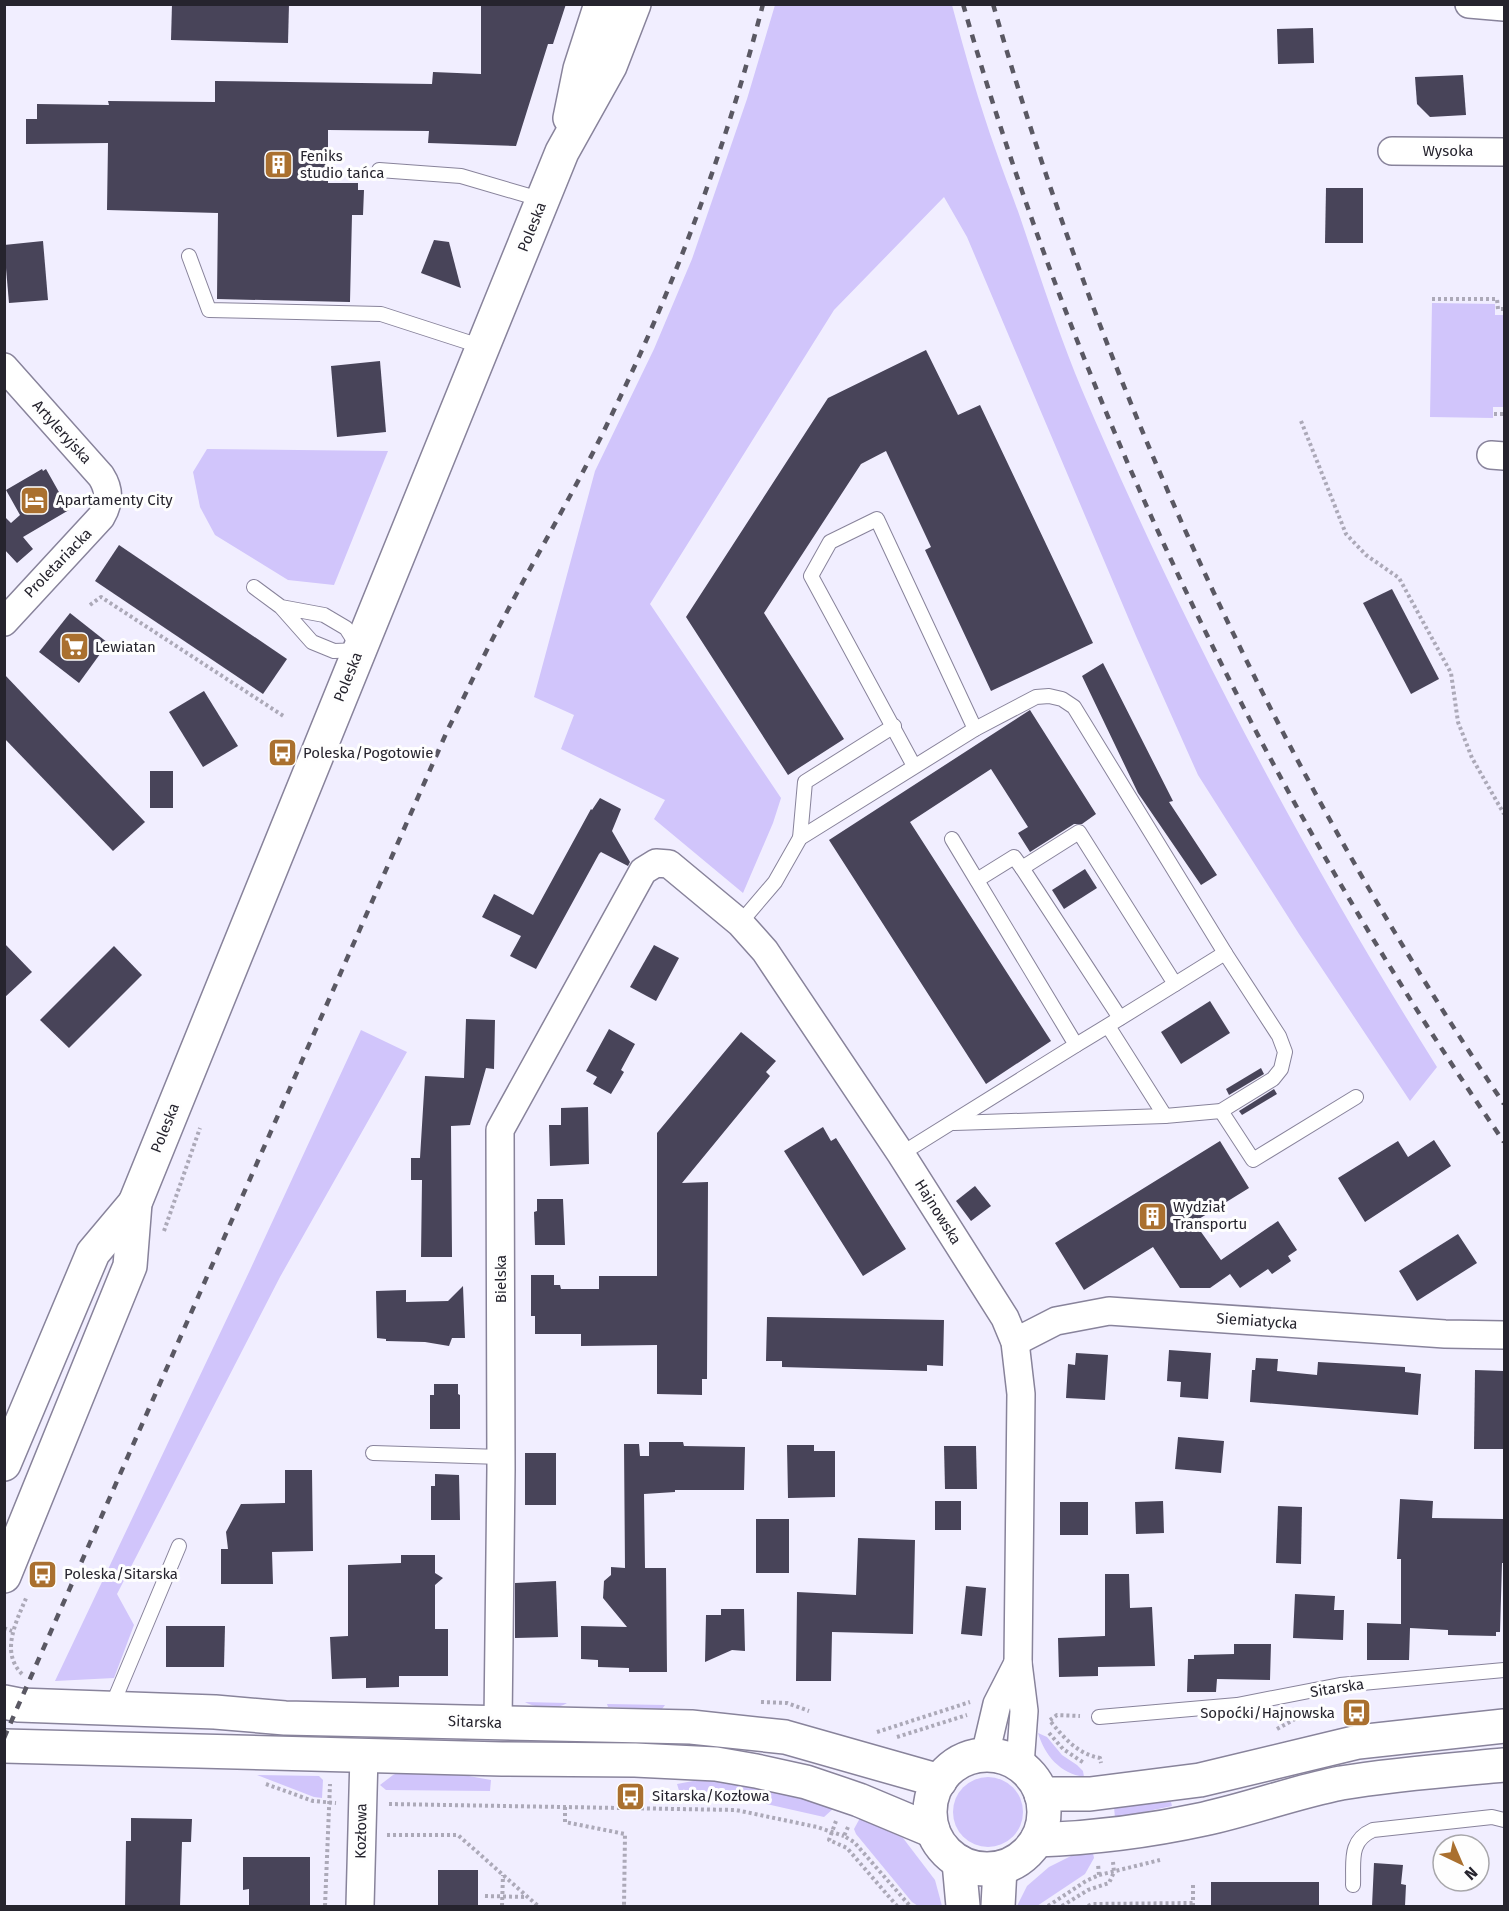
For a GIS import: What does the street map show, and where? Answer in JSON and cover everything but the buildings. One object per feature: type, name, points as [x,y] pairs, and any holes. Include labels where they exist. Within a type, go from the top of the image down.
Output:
[{"type":"street","name":"Poleska","points":[[562,152],[580,69],[601,4]]},
{"type":"street","name":"Poleska","points":[[13,1567],[130,1266],[135,1203],[562,152],[610,66],[634,4]]},
{"type":"street","points":[[1469,4],[1504,7]]},
{"type":"street","name":"Wysoka","points":[[1392,151],[1504,152]]},
{"type":"street","name":"Artyleryjska","points":[[4,367],[101,476],[108,492],[108,501]]},
{"type":"street","name":"Proletariacka","points":[[4,621],[101,517],[108,501]]},
{"type":"street","name":"Hajnowska","points":[[643,871],[656,863],[669,864],[740,923],[765,951],[901,1154],[1005,1318],[1015,1342],[1021,1394],[1018,1663],[1024,1711],[1020,1766]]},
{"type":"street","name":"Bielska","points":[[498,1723],[501,1457],[500,1130],[643,871]]},
{"type":"street","name":"Poleska","points":[[4,1464],[93,1253],[135,1203]]},
{"type":"street","name":"Siemiatycka","points":[[1015,1342],[1056,1321],[1109,1311],[1445,1334],[1504,1335]]},
{"type":"street","name":"Hajnowska","points":[[986,1755],[997,1704],[1018,1663]]},
{"type":"street","name":"Sitarska","points":[[10,1694],[19,1705],[215,1712],[285,1718],[691,1727],[785,1737],[940,1781]]},
{"type":"street","points":[[1041,1794],[1090,1794],[1200,1780],[1358,1742],[1504,1726]]},
{"type":"street","points":[[4,1746],[635,1760],[716,1764],[806,1782],[860,1800],[933,1831]]},
{"type":"street","name":"Kozłowa","points":[[360,1906],[364,1755]]},
{"type":"street","points":[[986,1755],[1003,1758],[1020,1766],[1029,1773],[1041,1794],[1044,1810],[1043,1825],[1037,1840],[1028,1852],[1015,1862],[1000,1868],[972,1867],[959,1862],[948,1854],[933,1831],[930,1813],[933,1797],[940,1781],[952,1768],[968,1759],[986,1755]]},
{"type":"street","points":[[1037,1840],[1095,1838],[1150,1830],[1341,1784],[1410,1774],[1504,1765]]},
{"type":"street","points":[[959,1862],[963,1906]]},
{"type":"street","points":[[999,1906],[1000,1868]]},
{"type":"lane","points":[[379,170],[461,176],[543,200]]},
{"type":"lane","points":[[189,256],[209,310],[381,314],[483,347]]},
{"type":"lane","points":[[914,766],[811,576],[830,542],[877,519],[975,729]]},
{"type":"lane","points":[[254,587],[281,607],[312,642],[334,651],[360,650]]},
{"type":"lane","points":[[281,607],[324,615],[346,628],[360,650]]},
{"type":"lane","points":[[800,838],[975,729],[1036,697],[1049,696],[1062,699],[1074,707],[1225,953],[1279,1036],[1285,1052],[1281,1070],[1273,1079],[1221,1111],[1165,1116],[952,1123]]},
{"type":"lane","points":[[740,923],[775,882],[800,838],[806,782],[894,726]]},
{"type":"lane","points":[[1022,868],[1078,832],[1175,984]]},
{"type":"lane","points":[[952,839],[1076,1046]]},
{"type":"lane","points":[[977,880],[1014,857],[1120,1018]]},
{"type":"lane","points":[[901,1154],[1225,953]]},
{"type":"lane","points":[[1108,1026],[1165,1116]]},
{"type":"lane","points":[[1221,1111],[1253,1160],[1356,1097]]},
{"type":"lane","points":[[373,1453],[501,1457]]},
{"type":"lane","points":[[111,1708],[178,1545]]},
{"type":"lane","name":"Sitarska","points":[[1099,1717],[1237,1705],[1340,1685],[1504,1670]]},
{"type":"lane","points":[[1353,1885],[1357,1841],[1364,1834],[1373,1830],[1492,1817],[1504,1820]]},
{"type":"path","points":[[1432,299],[1497,299],[1498,309],[1504,309]]},
{"type":"path","points":[[1494,414],[1504,414]]},
{"type":"path","points":[[1301,421],[1346,534],[1366,555],[1399,578],[1451,673],[1458,722],[1472,758],[1504,814]]},
{"type":"path","points":[[90,605],[101,597],[285,717]]},
{"type":"path","points":[[160,1241],[202,1121]]},
{"type":"path","points":[[10,1694],[14,1666],[9,1654],[12,1630],[13,1567]]},
{"type":"path","points":[[4,1628],[12,1630]]},
{"type":"path","points":[[1270,1733],[1295,1719],[1316,1712]]},
{"type":"path","points":[[896,1738],[971,1714]]},
{"type":"path","points":[[1049,1720],[1057,1715],[1099,1717]]},
{"type":"path","points":[[1042,1728],[1070,1755],[1087,1766]]},
{"type":"path","points":[[261,1783],[313,1801],[328,1802],[736,1810],[832,1831],[844,1836],[854,1842],[910,1906]]},
{"type":"path","points":[[325,1906],[328,1802]]},
{"type":"path","points":[[566,1806],[565,1822],[625,1834],[624,1906]]},
{"type":"path","points":[[844,1836],[849,1825]]},
{"type":"path","points":[[386,1835],[458,1835],[538,1906]]},
{"type":"path","points":[[829,1840],[847,1848],[897,1906]]},
{"type":"path","points":[[1097,1858],[1099,1875]]},
{"type":"path","points":[[1048,1906],[1099,1875],[1165,1858]]},
{"type":"path","points":[[502,1906],[503,1875]]},
{"type":"path","points":[[1088,1906],[1092,1904],[1193,1905],[1193,1882]]},
{"type":"path","points":[[485,1896],[527,1897]]},
{"type":"shaded area","points":[[775,5],[952,5],[984,115],[1058,328],[1120,478],[1202,651],[1291,820],[1387,986],[1437,1067],[1410,1101],[1299,934],[1198,775],[1136,636],[967,237],[944,197],[834,310],[650,604],[781,798],[773,823],[743,893],[654,819],[665,800],[561,749],[574,715],[534,697],[595,471],[654,349],[692,259],[747,99]]},
{"type":"shaded area","points":[[1432,303],[1495,304],[1495,315],[1504,315],[1504,407],[1493,407],[1493,418],[1430,417]]},
{"type":"shaded area","points":[[207,449],[388,451],[334,585],[288,580],[215,535],[200,507],[193,472]]},
{"type":"shaded area","points":[[361,1030],[407,1052],[280,1277],[117,1594],[134,1625],[114,1678],[55,1681],[250,1270]]},
{"type":"shaded area","points":[[525,1702],[567,1703],[558,1707],[546,1707],[534,1706]]},
{"type":"shaded area","points":[[607,1704],[665,1705],[662,1709],[608,1707]]},
{"type":"shaded area","points":[[1038,1733],[1047,1737],[1062,1755],[1077,1765],[1083,1771],[1084,1777],[1068,1772],[1055,1762],[1049,1756]]},
{"type":"shaded area","points":[[402,1771],[463,1775],[491,1780],[490,1791],[386,1790],[380,1785]]},
{"type":"shaded area","points":[[257,1775],[319,1776],[323,1780],[322,1798],[314,1797]]},
{"type":"shaded area","points":[[988,1777],[1007,1783],[1017,1793],[1023,1812],[1017,1831],[1007,1841],[988,1847],[969,1841],[959,1831],[953,1812],[959,1793],[969,1783]]},
{"type":"shaded area","points":[[717,1780],[782,1793],[834,1808],[824,1817],[735,1797],[681,1797],[677,1784]]},
{"type":"shaded area","points":[[1171,1802],[1172,1806],[1115,1818],[1114,1807]]},
{"type":"shaded area","points":[[860,1818],[903,1838],[935,1880],[942,1906],[918,1906],[912,1902],[856,1834],[854,1829]]},
{"type":"shaded area","points":[[1093,1853],[1094,1858],[1085,1874],[1037,1906],[1017,1906],[1027,1886],[1049,1867],[1071,1856]]},
{"type":"railway","points":[[4,1738],[448,729],[494,636],[601,437],[659,311],[717,160],[763,4]]},
{"type":"railway","points":[[963,4],[1010,155],[1063,304],[1122,451],[1188,595],[1259,737],[1335,875],[1417,1010],[1504,1142]]},
{"type":"railway","points":[[993,4],[1038,150],[1088,294],[1144,435],[1205,575],[1272,711],[1344,845],[1421,976],[1504,1104]]},
{"type":"place","name":"Feniks studio tańca","points":[[279,165]]},
{"type":"place","name":"Apartamenty City","points":[[35,500]]},
{"type":"place","name":"Lewiatan","points":[[74,647]]},
{"type":"place","name":"Poleska/Pogotowie","points":[[282,753]]},
{"type":"place","name":"Wydział Transportu","points":[[1152,1216]]},
{"type":"place","name":"Poleska/Sitarska","points":[[43,1574]]},
{"type":"place","name":"Sopoćki/Hajnowska","points":[[1356,1713]]},
{"type":"place","name":"Sitarska/Kozłowa","points":[[631,1796]]}]
